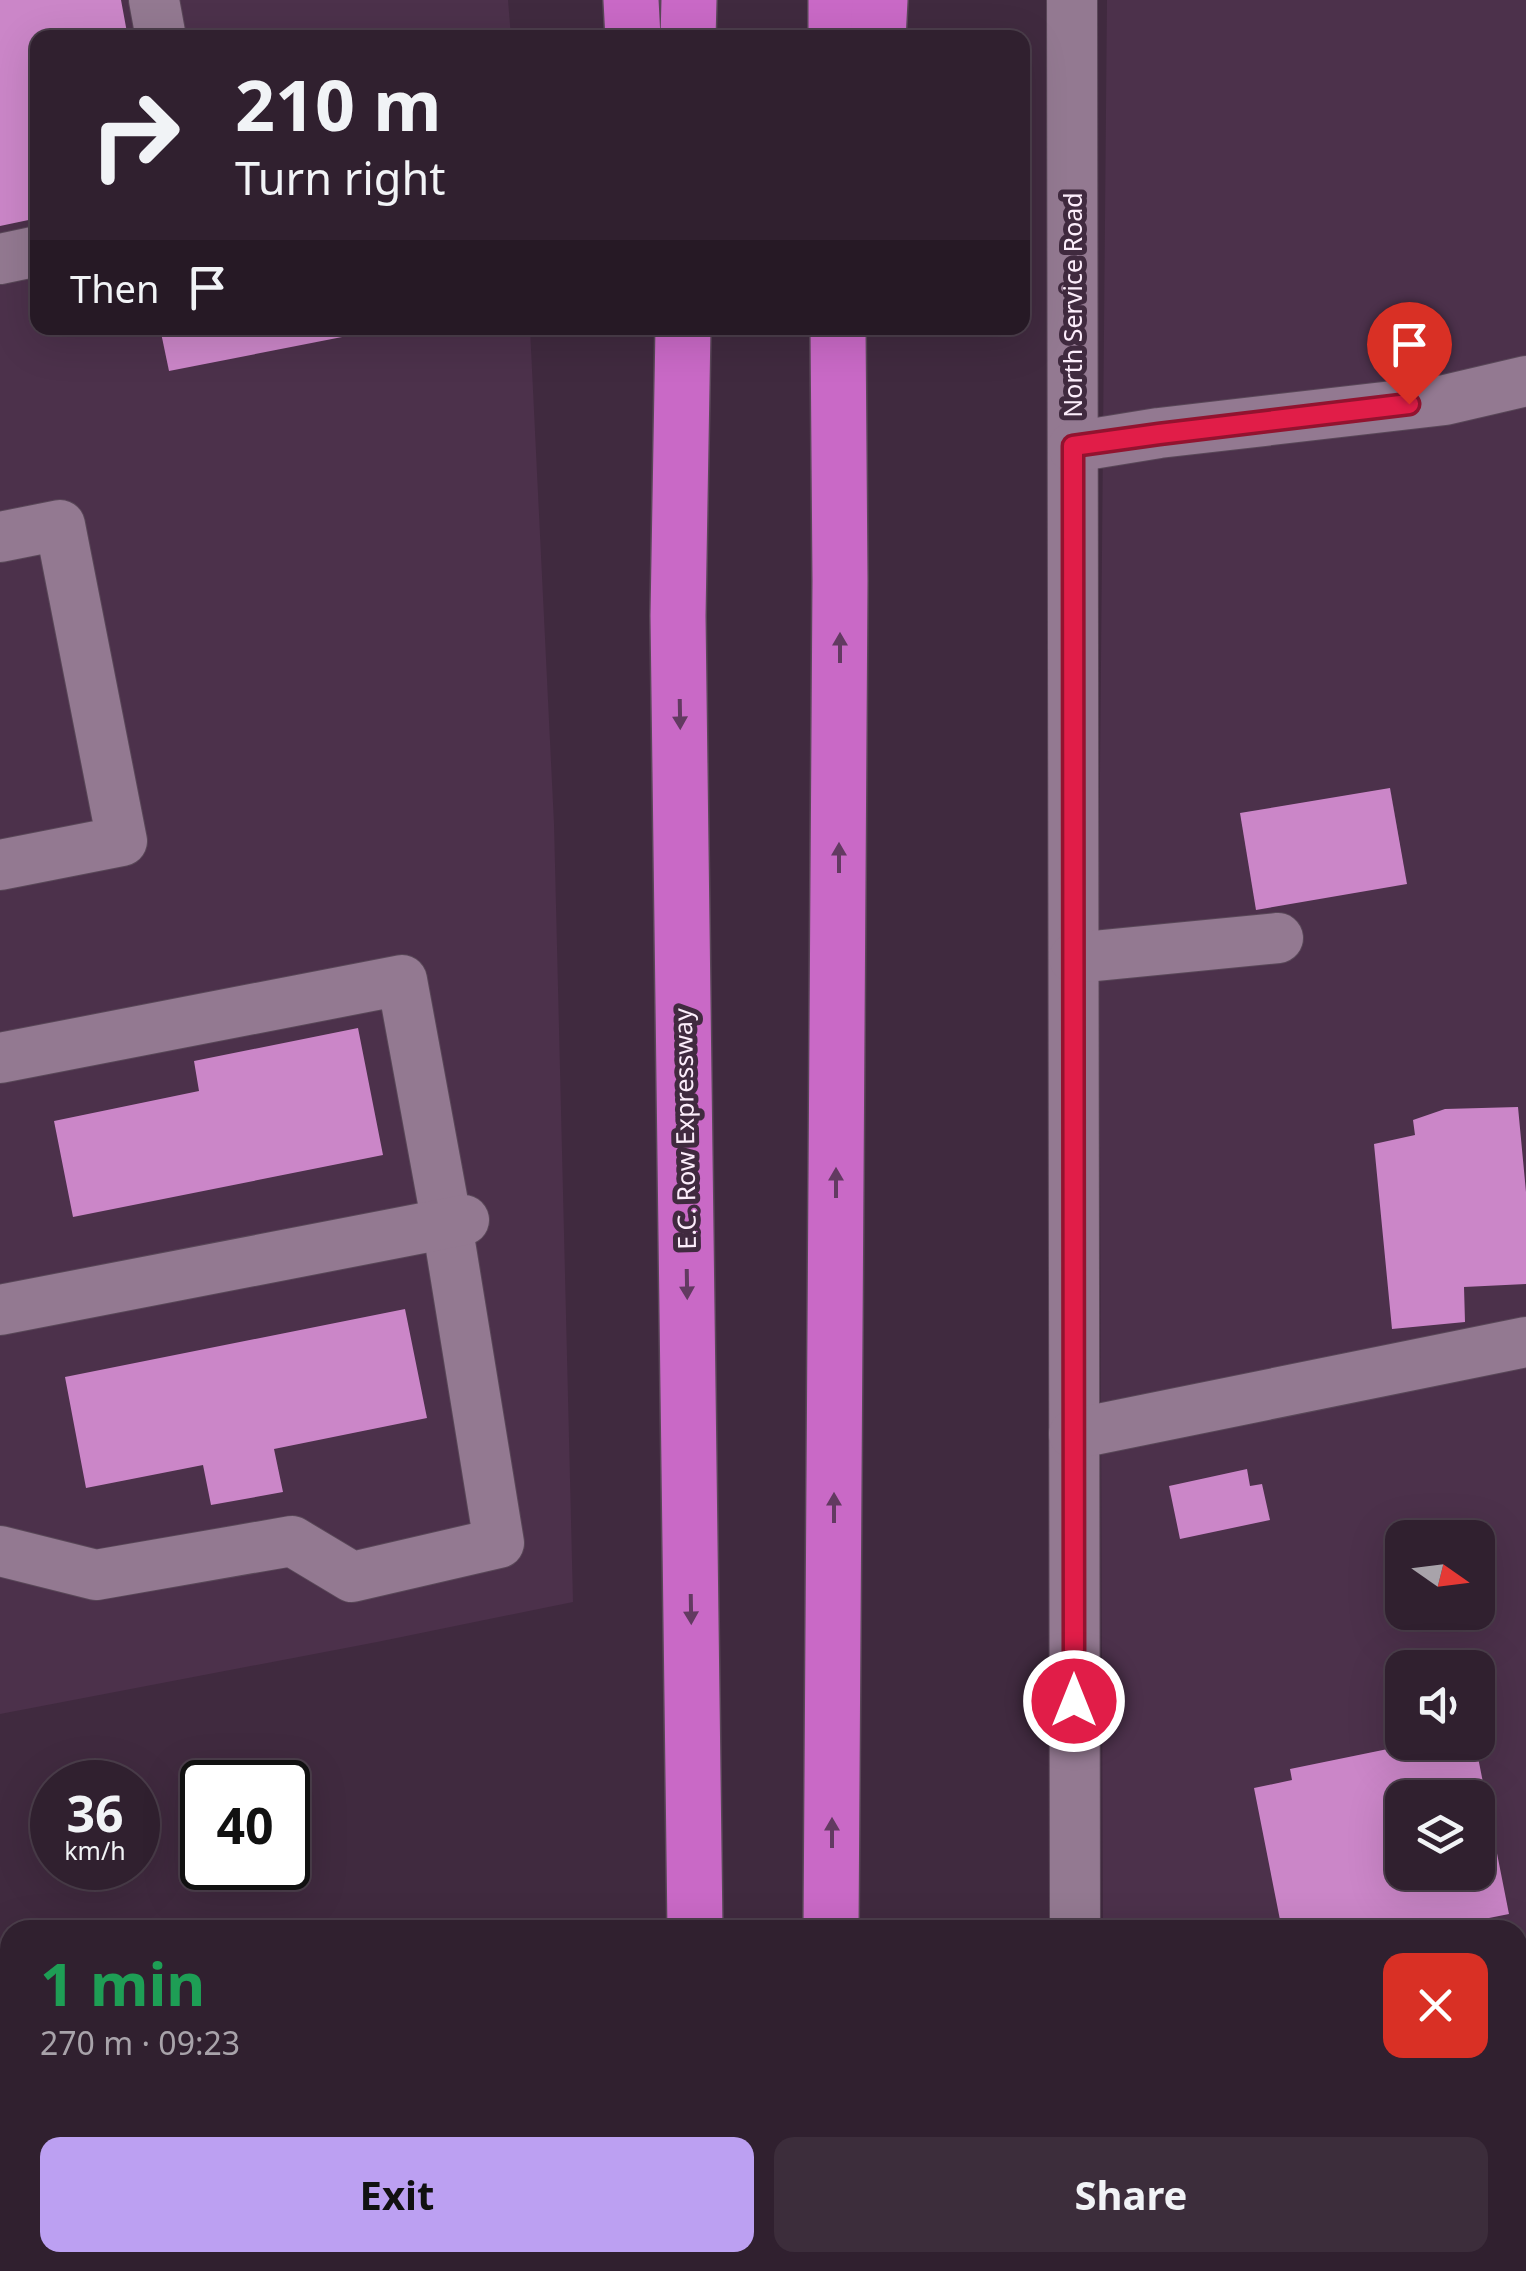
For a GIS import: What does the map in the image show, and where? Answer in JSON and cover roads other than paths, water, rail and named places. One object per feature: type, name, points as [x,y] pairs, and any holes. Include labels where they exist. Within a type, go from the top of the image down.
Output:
[{"type":"highway","points":[[631,0],[633,30]]},
{"type":"highway","points":[[688,30],[689,0]]},
{"type":"highway","points":[[836,0],[836,30]]},
{"type":"highway","points":[[878,30],[880,0]]},
{"type":"highway","points":[[655,335],[678,616]]},
{"type":"highway","name":"E.C. Row Expressway","points":[[683,335],[678,616],[695,1920]]},
{"type":"highway","points":[[832,1920],[838,335]]},
{"type":"highway","points":[[840,581],[858,335]]},
{"type":"street","points":[[154,0],[160,30]]},
{"type":"street","name":"North Service Road","points":[[1072,0],[1075,1920]]},
{"type":"street","points":[[0,259],[30,253]]},
{"type":"street","points":[[1073,446],[1444,400],[1526,381]]},
{"type":"street","points":[[0,537],[60,525],[122,841],[0,865]]},
{"type":"street","points":[[1074,958],[1278,938]]},
{"type":"street","points":[[0,1058],[402,980],[456,1222],[499,1543],[352,1578],[292,1541],[96,1575],[0,1551]]},
{"type":"street","points":[[0,1310],[456,1222]]},
{"type":"street","points":[[1074,1434],[1526,1342]]}]
